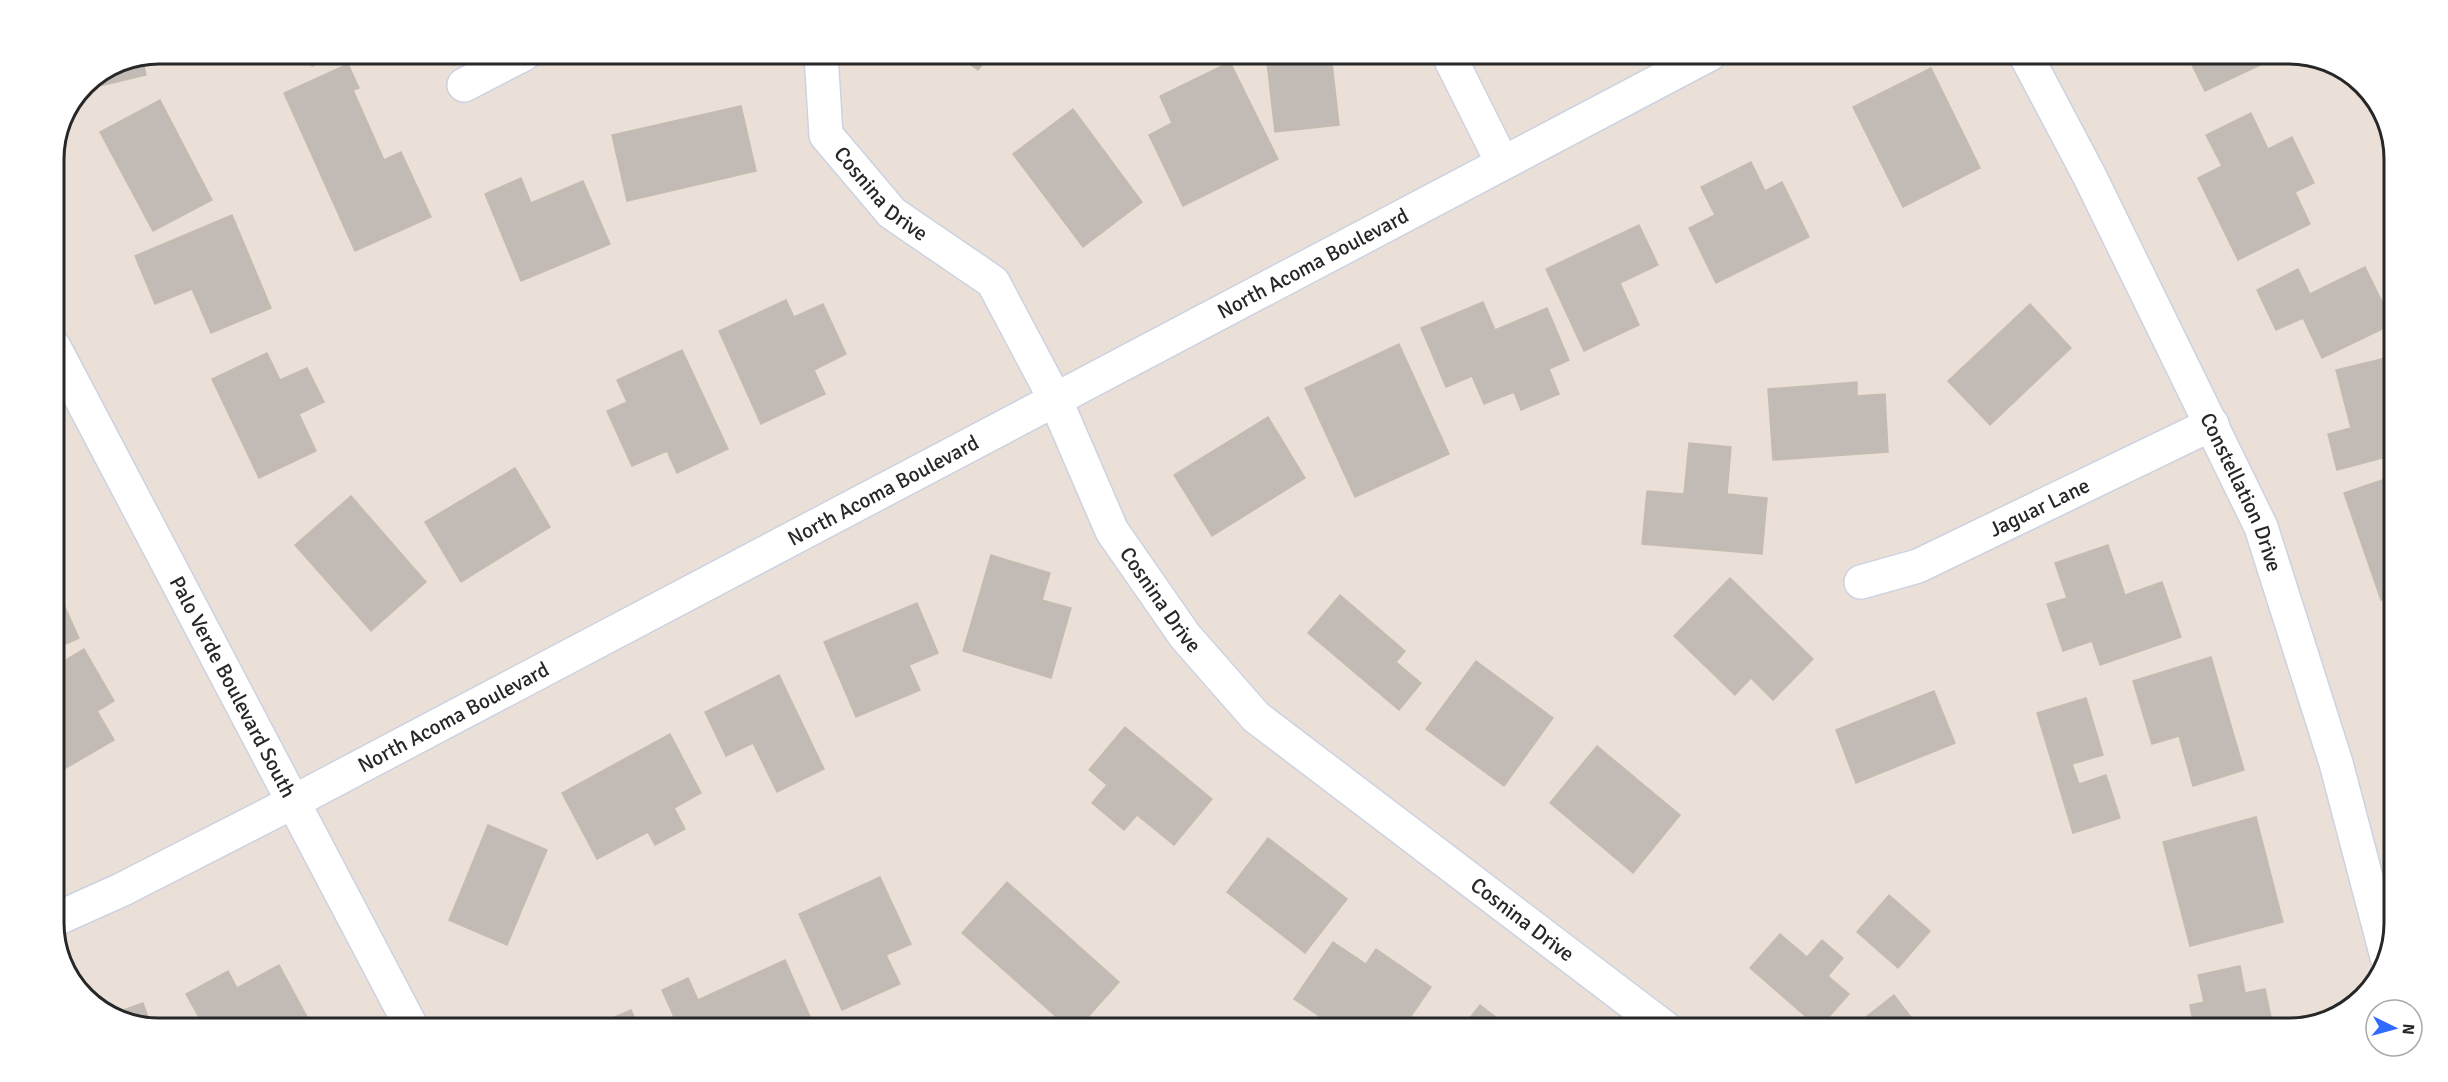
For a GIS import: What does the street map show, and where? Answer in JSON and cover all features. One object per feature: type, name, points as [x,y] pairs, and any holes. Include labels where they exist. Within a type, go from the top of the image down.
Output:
[{"type":"street","points":[[464,85],[505,64]]},
{"type":"street","name":"Cosnina Drive","points":[[822,64],[826,135],[892,213],[993,282],[1055,399],[1112,531],[1185,636],[1256,717],[1652,1018]]},
{"type":"street","points":[[1453,64],[1503,162]]},
{"type":"street","name":"North Acoma Boulevard","points":[[65,915],[121,890],[293,801],[1691,64]]},
{"type":"street","name":"Constellation Drive","points":[[2030,64],[2089,175],[2261,527],[2336,763],[2382,939]]},
{"type":"street","name":"Palo Verde Boulevard South","points":[[65,368],[407,1018]]},
{"type":"street","name":"Jaguar Lane","points":[[1861,582],[1918,566],[2212,424]]},
{"type":"building","points":[[348,64],[359,88],[353,90],[384,160],[401,152],[431,217],[355,251],[284,93]]},
{"type":"building","points":[[970,64],[983,64],[978,70]]},
{"type":"building","points":[[1226,64],[1231,64],[1278,159],[1183,206],[1149,135],[1172,123],[1160,96]]},
{"type":"building","points":[[1267,64],[1332,64],[1339,125],[1275,132]]},
{"type":"building","points":[[2194,64],[2262,64],[2205,91],[2192,65]]},
{"type":"building","points":[[141,66],[144,66],[146,75],[100,86],[123,72]]},
{"type":"building","points":[[1931,68],[1980,168],[1903,207],[1853,107]]},
{"type":"building","points":[[160,100],[212,200],[153,231],[100,132]]},
{"type":"building","points":[[741,106],[756,171],[627,201],[612,135]]},
{"type":"building","points":[[1073,109],[1142,202],[1083,247],[1013,154]]},
{"type":"building","points":[[2251,113],[2268,149],[2292,137],[2314,183],[2295,192],[2310,224],[2238,260],[2198,178],[2222,166],[2206,135]]},
{"type":"building","points":[[1751,162],[1765,191],[1782,182],[1809,237],[1716,283],[1689,228],[1715,215],[1701,187]]},
{"type":"building","points":[[521,178],[531,203],[583,181],[610,244],[521,281],[485,194]]},
{"type":"building","points":[[232,215],[271,308],[211,333],[192,289],[155,304],[135,256]]},
{"type":"building","points":[[1639,225],[1658,265],[1620,283],[1639,325],[1584,351],[1546,269]]},
{"type":"building","points":[[2365,267],[2383,304],[2383,329],[2322,358],[2303,318],[2276,330],[2257,290],[2298,269],[2310,294]]},
{"type":"building","points":[[786,300],[794,317],[823,304],[846,354],[814,370],[825,394],[761,424],[719,331]]},
{"type":"building","points":[[1483,302],[1495,330],[1547,308],[1569,360],[1549,369],[1559,394],[1521,410],[1514,392],[1484,404],[1472,376],[1446,387],[1421,328]]},
{"type":"building","points":[[2030,304],[2071,348],[1990,425],[1948,381]]},
{"type":"building","points":[[1399,344],[1449,454],[1355,497],[1305,388]]},
{"type":"building","points":[[682,350],[728,449],[677,473],[667,451],[632,466],[607,411],[627,402],[617,380]]},
{"type":"building","points":[[267,353],[280,380],[307,368],[324,402],[299,414],[316,451],[259,478],[212,379]]},
{"type":"building","points":[[2383,359],[2383,458],[2337,470],[2328,434],[2351,428],[2336,370]]},
{"type":"building","points":[[1857,382],[1857,396],[1885,394],[1888,452],[1773,460],[1768,389]]},
{"type":"building","points":[[1268,417],[1305,478],[1212,536],[1174,475]]},
{"type":"building","points":[[1689,443],[1731,447],[1727,494],[1767,498],[1762,554],[1642,544],[1647,491],[1684,494]]},
{"type":"building","points":[[515,468],[550,527],[461,582],[425,522]]},
{"type":"building","points":[[2383,480],[2384,599],[2381,600],[2344,493]]},
{"type":"building","points":[[351,496],[426,582],[371,631],[295,545]]},
{"type":"building","points":[[2108,545],[2125,595],[2162,582],[2181,637],[2100,665],[2092,641],[2063,651],[2047,604],[2067,598],[2055,563]]},
{"type":"building","points":[[991,555],[1050,573],[1042,600],[1071,608],[1051,678],[963,651]]},
{"type":"building","points":[[1730,578],[1813,659],[1773,700],[1751,678],[1735,695],[1674,636]]},
{"type":"building","points":[[1340,595],[1405,651],[1396,662],[1421,683],[1399,710],[1308,633]]},
{"type":"building","points":[[917,603],[938,653],[909,665],[920,690],[856,717],[824,642]]},
{"type":"building","points":[[65,607],[79,638],[65,644]]},
{"type":"building","points":[[84,649],[114,701],[97,711],[114,740],[65,769],[65,660]]},
{"type":"building","points":[[2211,657],[2244,770],[2193,786],[2179,736],[2152,744],[2133,681]]},
{"type":"building","points":[[1476,661],[1553,718],[1504,786],[1426,729]]},
{"type":"building","points":[[779,675],[824,769],[777,792],[753,743],[726,756],[705,712]]},
{"type":"building","points":[[1934,691],[1955,743],[1856,783],[1836,730]]},
{"type":"building","points":[[2086,698],[2103,755],[2072,764],[2079,784],[2106,775],[2120,818],[2073,833],[2037,713]]},
{"type":"building","points":[[1125,727],[1212,799],[1174,845],[1137,815],[1124,830],[1092,803],[1107,785],[1089,770]]},
{"type":"building","points":[[670,734],[701,793],[674,808],[685,829],[655,845],[648,832],[597,859],[562,793]]},
{"type":"building","points":[[1597,746],[1680,815],[1633,873],[1550,803]]},
{"type":"building","points":[[2256,817],[2283,922],[2190,946],[2163,842]]},
{"type":"building","points":[[488,825],[547,850],[507,945],[449,920]]},
{"type":"building","points":[[1268,838],[1347,899],[1305,953],[1227,892]]},
{"type":"building","points":[[880,877],[911,944],[886,955],[900,984],[842,1010],[799,914]]},
{"type":"building","points":[[1007,882],[1119,982],[1087,1018],[1058,1018],[962,933]]},
{"type":"building","points":[[1889,895],[1930,931],[1898,968],[1857,932]]},
{"type":"building","points":[[1780,934],[1807,957],[1822,940],[1843,958],[1828,976],[1849,994],[1828,1018],[1808,1018],[1750,968]]},
{"type":"building","points":[[1333,942],[1366,964],[1376,949],[1431,987],[1410,1018],[1322,1018],[1294,999]]},
{"type":"building","points":[[785,960],[811,1018],[675,1018],[662,990],[688,978],[698,1000]]},
{"type":"building","points":[[279,965],[308,1018],[199,1018],[186,994],[228,971],[237,988]]},
{"type":"building","points":[[2240,966],[2245,993],[2265,989],[2271,1018],[2192,1018],[2190,1005],[2204,1002],[2198,975]]},
{"type":"building","points":[[1894,995],[1911,1018],[1865,1018]]},
{"type":"building","points":[[143,1003],[148,1017],[141,1016],[123,1010]]},
{"type":"building","points":[[1480,1005],[1497,1018],[1470,1018]]},
{"type":"building","points":[[631,1010],[635,1018],[612,1018]]}]
